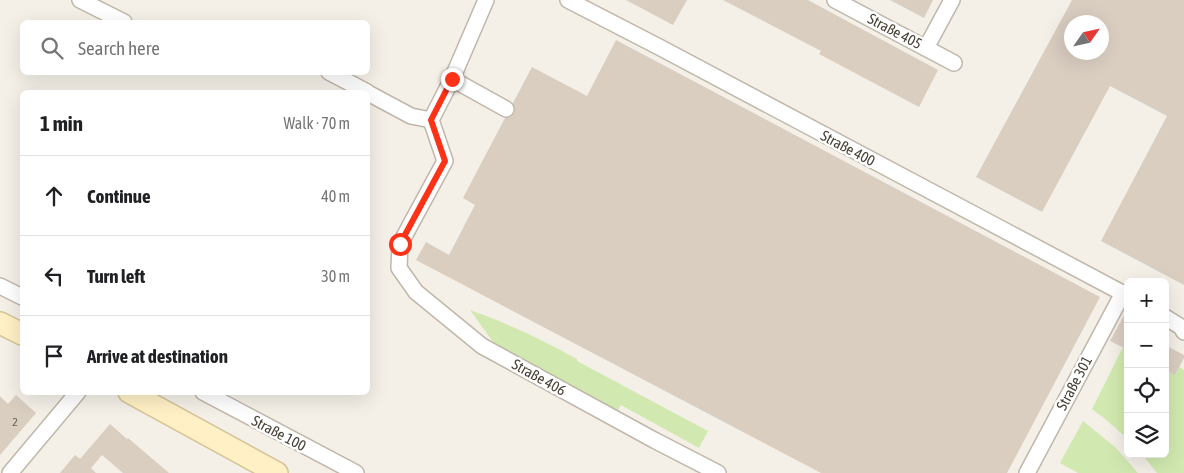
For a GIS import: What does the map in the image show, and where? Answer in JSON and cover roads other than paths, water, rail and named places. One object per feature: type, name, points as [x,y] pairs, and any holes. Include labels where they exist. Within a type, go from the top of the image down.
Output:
[{"type":"main road","points":[[0,323],[20,333]]},
{"type":"main road","points":[[134,395],[277,473]]},
{"type":"street","points":[[80,0],[120,20]]},
{"type":"street","points":[[370,95],[412,116],[431,120],[452,79],[486,0]]},
{"type":"street","name":"Straße 400","points":[[568,0],[1124,294]]},
{"type":"street","name":"Straße 405","points":[[835,0],[954,63]]},
{"type":"street","points":[[926,48],[952,0]]},
{"type":"street","points":[[334,75],[362,90]]},
{"type":"street","points":[[452,79],[506,109]]},
{"type":"street","name":"Straße 406","points":[[431,120],[445,161],[400,244],[399,268],[416,292],[482,346],[718,473]]},
{"type":"street","points":[[0,286],[20,297]]},
{"type":"street","name":"Straße 301","points":[[1027,473],[1124,297]]},
{"type":"street","points":[[1169,320],[1184,332]]},
{"type":"street","points":[[10,473],[75,395]]},
{"type":"street","name":"Straße 100","points":[[209,395],[356,473]]}]
